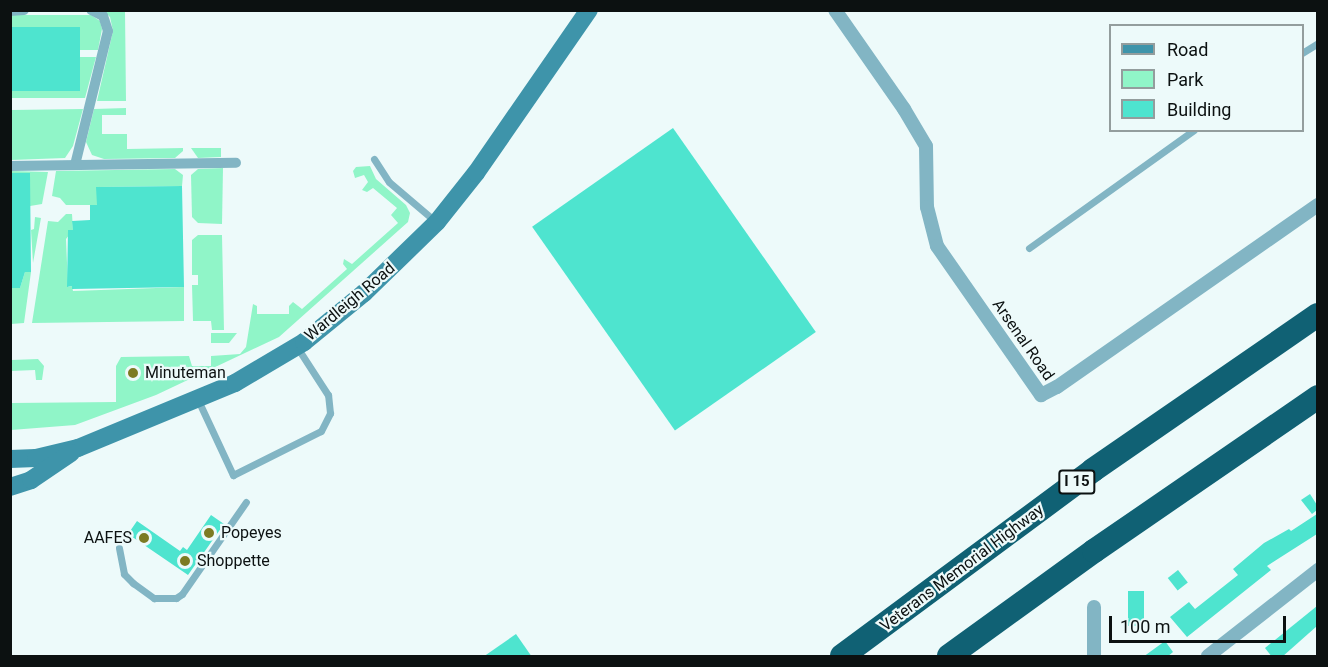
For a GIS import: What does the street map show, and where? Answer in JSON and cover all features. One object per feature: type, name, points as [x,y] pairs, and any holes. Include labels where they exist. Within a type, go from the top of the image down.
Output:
[{"type":"highway","name":"Veterans Memorial Highway","points":[[842,657],[1093,471],[1317,315]]},
{"type":"highway","points":[[949,657],[1094,551],[1317,398]]},
{"type":"main road","name":"Wardleigh Road","points":[[10,459],[36,458],[78,448],[198,400],[256,372],[297,347],[364,292],[437,222],[476,172],[589,10]]},
{"type":"main road","points":[[10,488],[31,480],[78,448]]},
{"type":"street","points":[[10,11],[24,10]]},
{"type":"street","points":[[75,165],[108,31],[103,16],[92,10]]},
{"type":"street","name":"Arsenal Road","points":[[835,10],[904,109],[926,146],[927,207],[937,246],[1041,395],[1057,387],[1317,205]]},
{"type":"street","points":[[10,166],[236,163]]},
{"type":"street","points":[[1208,657],[1317,570]]},
{"type":"street","points":[[1094,607],[1094,657]]},
{"type":"lane","points":[[1304,52],[1317,43]]},
{"type":"lane","points":[[1029,248],[1191,132]]},
{"type":"lane","points":[[374,159],[389,182],[437,222]]},
{"type":"lane","points":[[198,400],[233,475],[321,431],[330,413],[328,395],[297,347]]},
{"type":"lane","points":[[119,548],[124,574],[133,583],[154,598],[176,598],[182,594],[246,502]]},
{"type":"green space","points":[[104,11],[125,11],[126,101],[97,101],[113,31],[110,17]]},
{"type":"green space","points":[[10,15],[91,15],[100,21],[102,29],[98,50],[80,50],[79,27],[11,27]]},
{"type":"green space","points":[[80,57],[96,57],[85,98],[11,98],[10,91]]},
{"type":"green space","points":[[126,108],[126,115],[102,115],[102,134],[127,134],[127,149],[183,148],[183,151],[175,158],[104,159],[92,155],[86,142],[94,109]]},
{"type":"green space","points":[[83,109],[73,146],[65,158],[11,160],[11,110]]},
{"type":"green space","points":[[191,148],[221,148],[221,157],[198,158]]},
{"type":"green space","points":[[370,166],[376,179],[406,205],[410,213],[408,222],[279,337],[156,395],[75,425],[11,430],[11,403],[116,402],[116,366],[121,357],[189,356],[192,366],[211,366],[211,356],[240,354],[246,347],[253,304],[257,306],[257,314],[289,314],[289,306],[293,302],[302,309],[347,269],[343,264],[344,259],[352,264],[398,223],[391,215],[397,208],[373,188],[367,192],[362,190],[368,182],[364,175],[355,178],[353,171],[356,167]]},
{"type":"green space","points":[[223,168],[222,224],[198,223],[192,217],[191,175],[198,169]]},
{"type":"green space","points":[[175,169],[183,175],[182,186],[97,187],[97,205],[66,205],[60,198],[52,196],[56,171]]},
{"type":"green space","points":[[10,171],[48,172],[42,204],[30,206]]},
{"type":"green space","points":[[66,214],[72,214],[73,230],[66,239],[68,287],[72,286],[73,291],[184,287],[184,321],[32,323],[48,221],[58,222]]},
{"type":"green space","points":[[35,217],[41,218],[33,263],[31,230],[34,229]]},
{"type":"green space","points":[[198,235],[222,235],[224,330],[212,330],[211,321],[193,321],[192,285],[198,285],[198,275],[192,275],[192,240]]},
{"type":"green space","points":[[25,272],[31,272],[24,323],[11,324],[10,288],[20,288]]},
{"type":"green space","points":[[211,333],[237,333],[229,343],[211,343]]},
{"type":"green space","points":[[38,359],[44,366],[42,380],[36,380],[35,370],[11,371],[11,360]]},
{"type":"building","points":[[10,27],[80,27],[80,91],[10,91]]},
{"type":"building","points":[[673,128],[816,332],[675,431],[532,227]]},
{"type":"building","points":[[10,173],[30,173],[31,272],[25,272],[20,288],[10,288]]},
{"type":"building","points":[[182,186],[184,287],[72,289],[72,286],[67,287],[68,230],[73,230],[72,221],[90,220],[90,205],[97,205],[96,187]]},
{"type":"building","points":[[1310,494],[1317,505],[1317,510],[1312,514],[1301,500]]},
{"type":"building","points":[[1317,514],[1317,534],[1267,566],[1271,570],[1187,637],[1170,617],[1189,602],[1195,609],[1238,575],[1233,569],[1264,543],[1289,529],[1291,531]]},
{"type":"building","points":[[211,515],[224,524],[188,575],[128,534],[137,521],[180,551],[183,547],[187,550]]},
{"type":"building","points":[[1178,570],[1188,583],[1178,591],[1168,578]]},
{"type":"building","points":[[1128,591],[1144,591],[1144,626],[1128,626]]},
{"type":"building","points":[[1317,606],[1317,626],[1282,657],[1272,657],[1265,648]]},
{"type":"building","points":[[516,634],[532,657],[483,657]]},
{"type":"building","points":[[1165,641],[1173,652],[1167,657],[1143,657]]},
{"type":"place","name":"Minuteman","points":[[133,373]]},
{"type":"place","name":"Popeyes","points":[[209,533]]},
{"type":"place","name":"AAFES","points":[[144,538]]},
{"type":"place","name":"Shoppette","points":[[185,561]]}]
